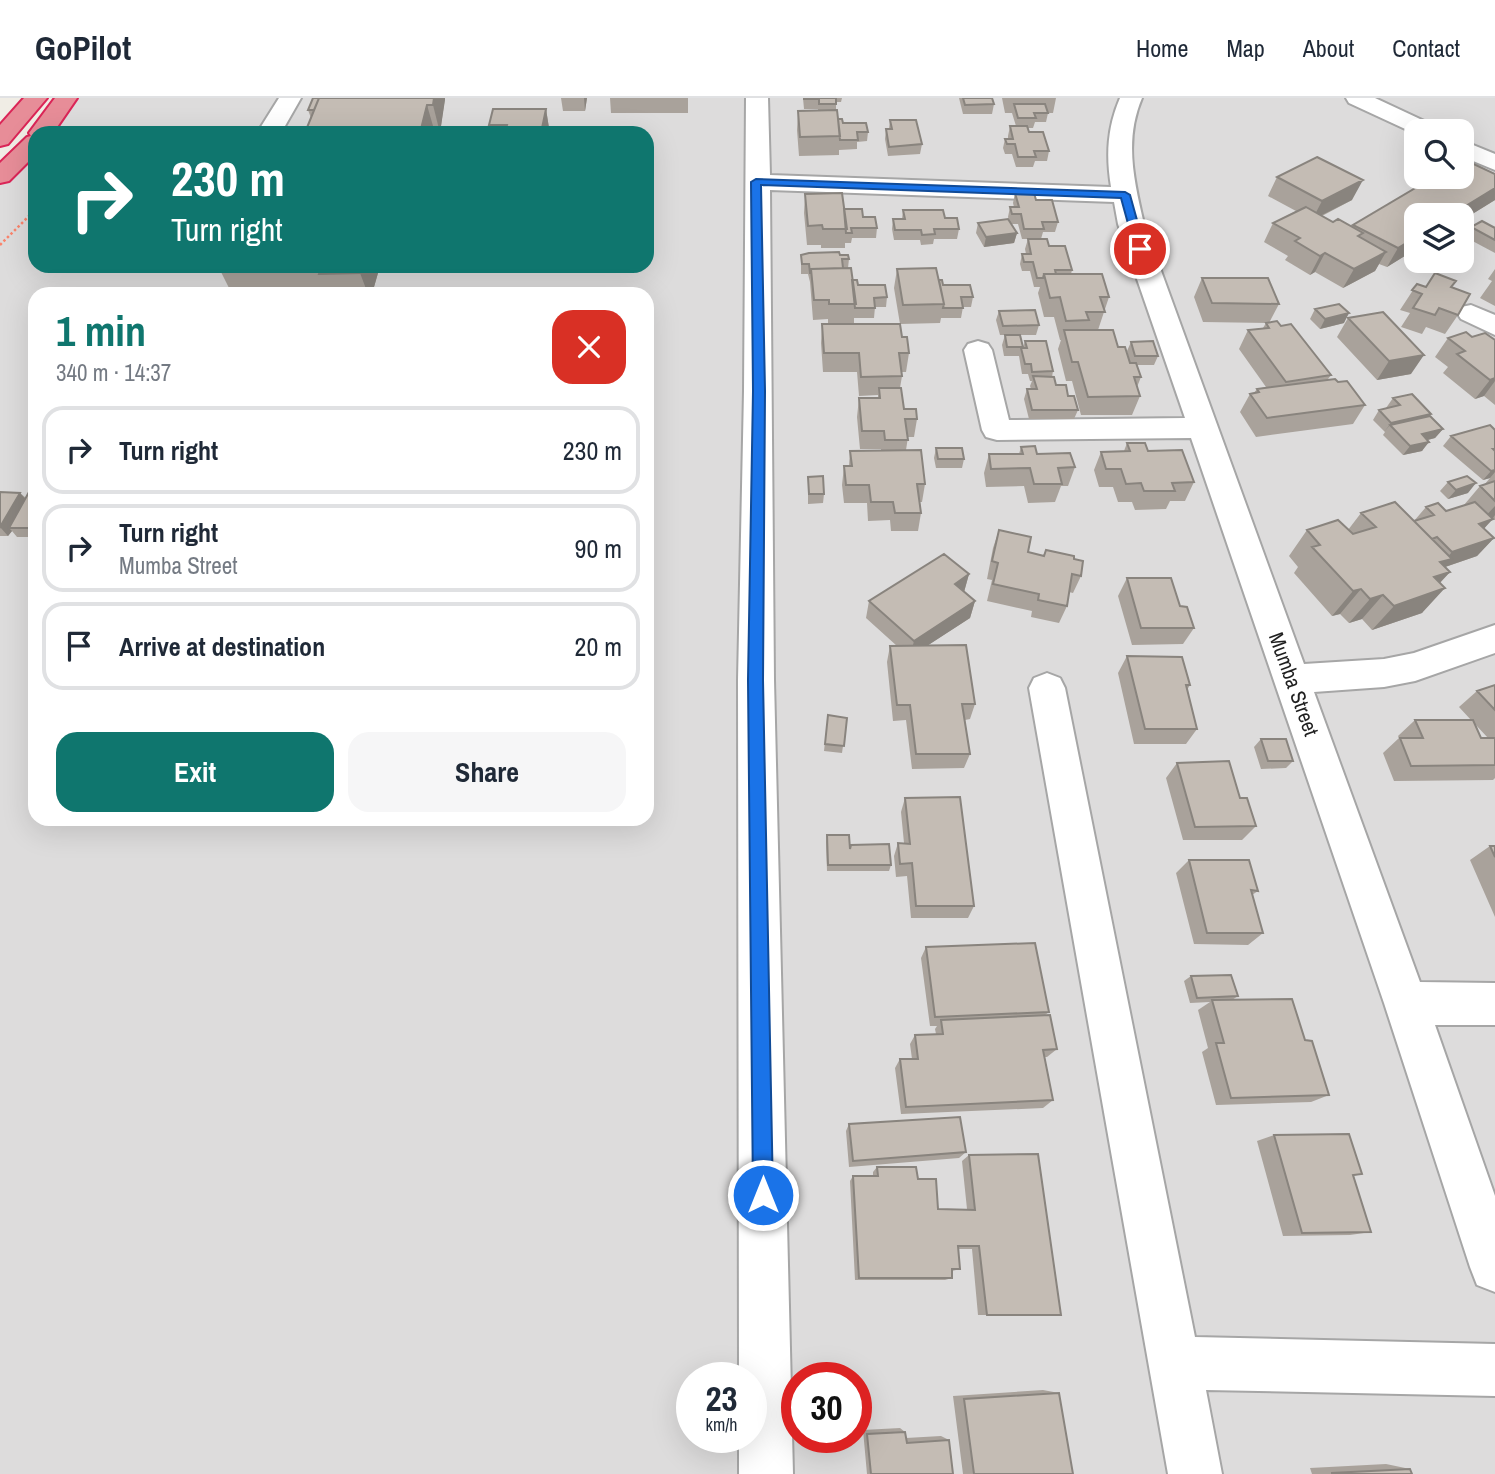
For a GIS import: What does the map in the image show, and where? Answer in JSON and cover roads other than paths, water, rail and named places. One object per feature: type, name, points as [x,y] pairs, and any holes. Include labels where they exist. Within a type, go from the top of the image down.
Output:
[{"type":"highway","points":[[0,139],[36,98]]},
{"type":"highway","points":[[46,126],[66,98]]},
{"type":"highway","points":[[0,176],[28,149]]},
{"type":"street","points":[[273,126],[290,98]]},
{"type":"street","points":[[757,98],[759,391],[756,680],[765,1474]]},
{"type":"street","name":"Mumba Street","points":[[1131,98],[1120,124],[1119,140],[1131,223],[1406,1003],[1495,1267]]},
{"type":"street","points":[[1357,98],[1404,120]]},
{"type":"street","points":[[1474,153],[1495,163]]},
{"type":"street","points":[[756,182],[1125,195]]},
{"type":"street","points":[[1471,313],[1495,326]]},
{"type":"street","points":[[978,350],[998,430],[1202,428]]},
{"type":"street","points":[[1292,678],[1384,673],[1415,667],[1495,639]]},
{"type":"street","points":[[1047,688],[1195,1474]]},
{"type":"street","points":[[1406,1003],[1495,1004]]},
{"type":"street","points":[[1174,1363],[1495,1370]]}]
